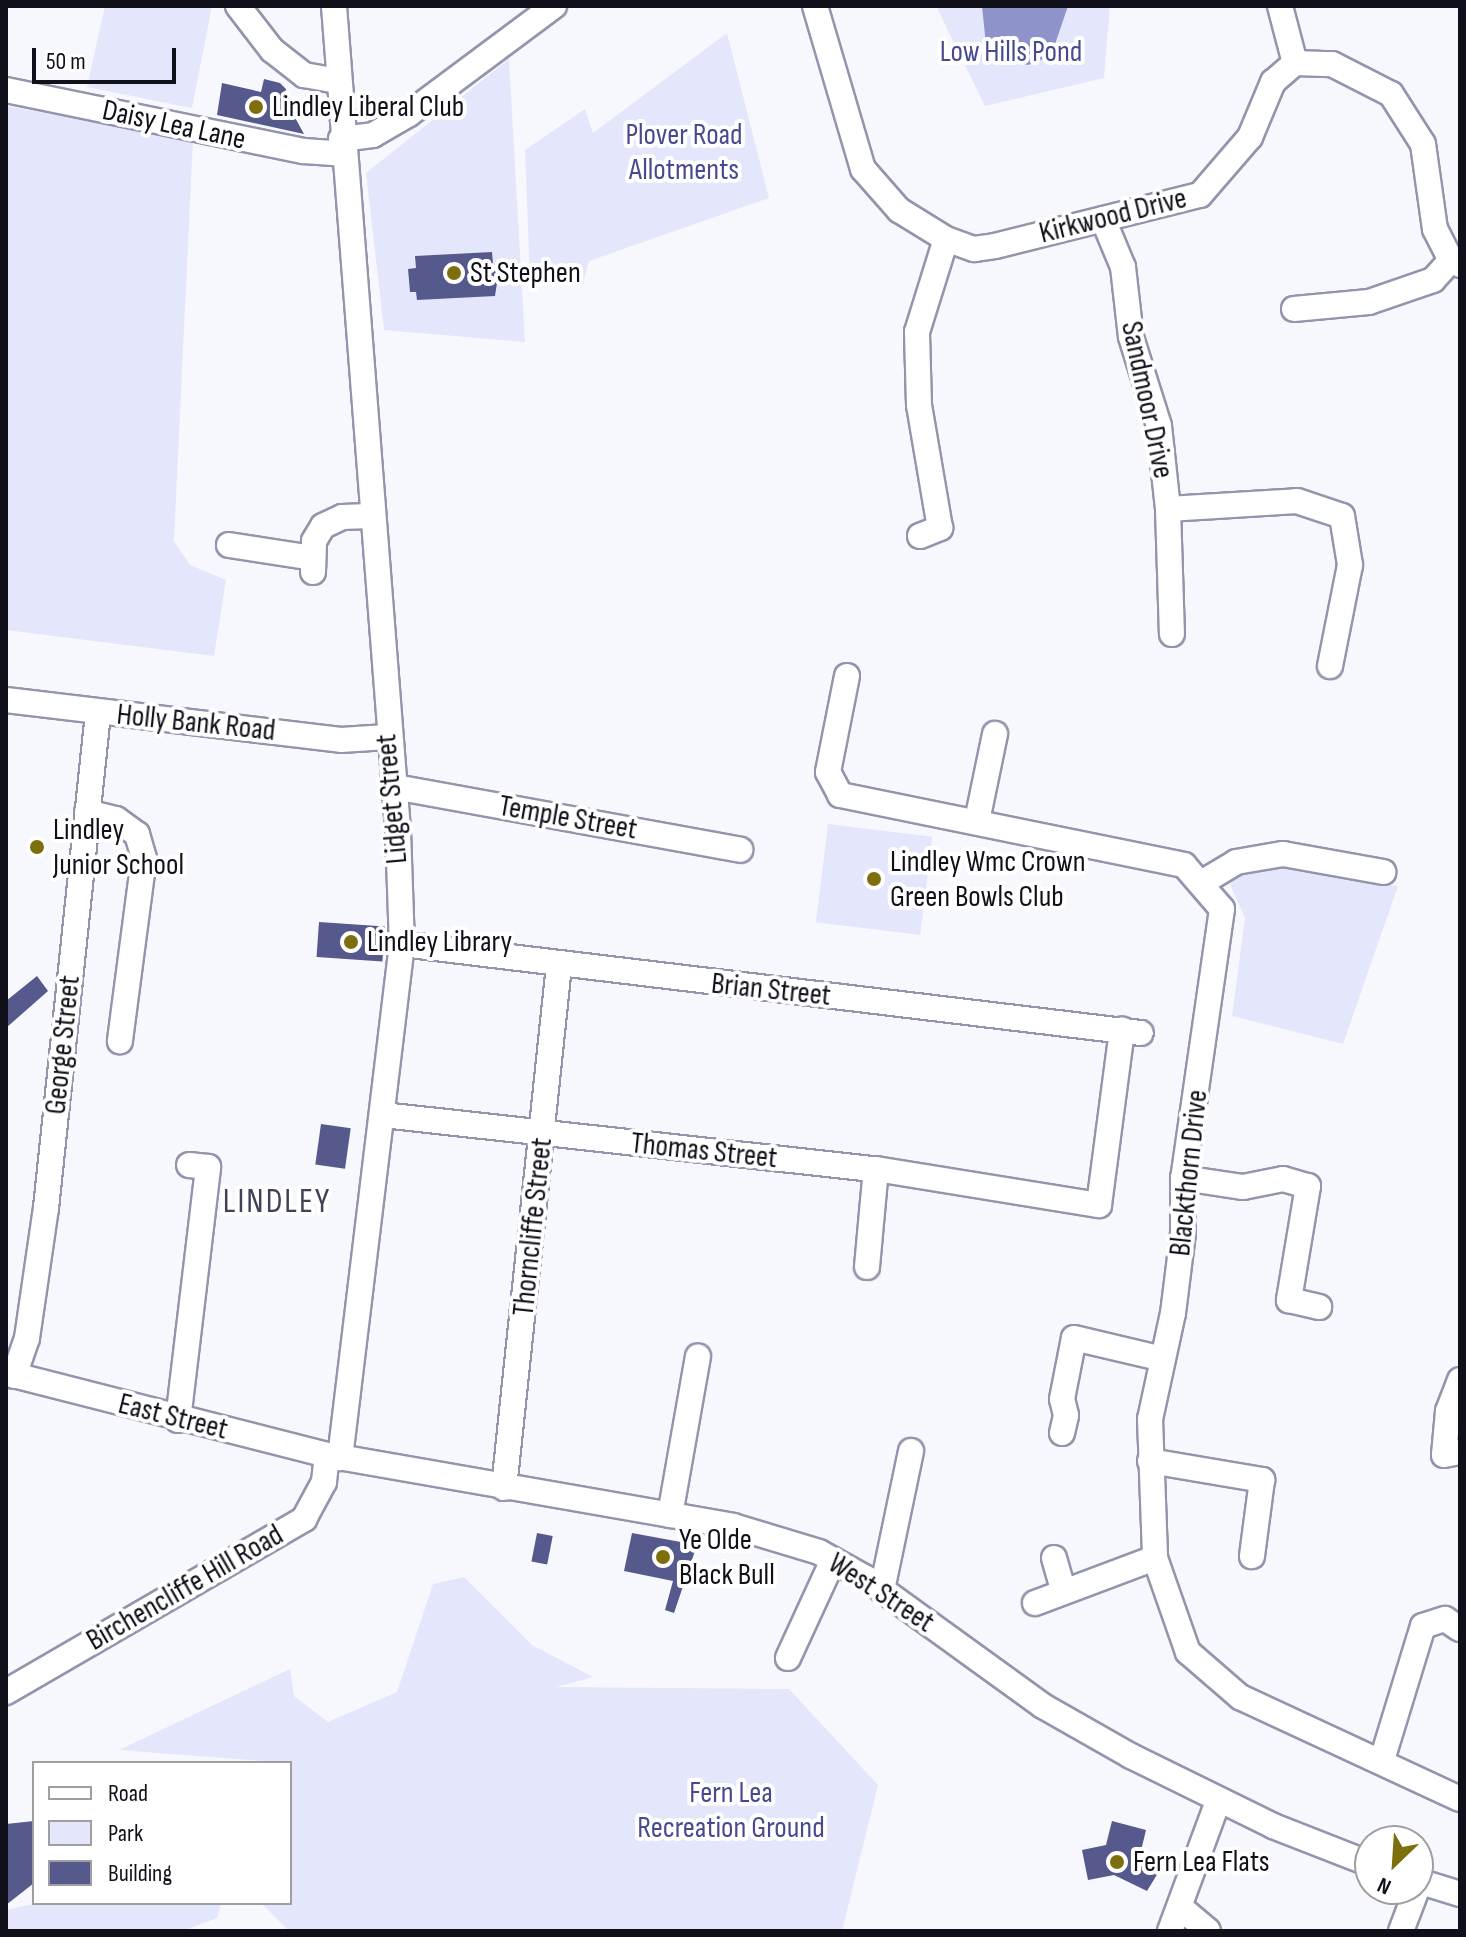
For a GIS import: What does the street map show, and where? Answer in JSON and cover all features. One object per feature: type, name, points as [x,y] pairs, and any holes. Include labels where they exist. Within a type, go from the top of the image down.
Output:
[{"type":"street","points":[[238,6],[272,50],[304,75],[338,81]]},
{"type":"street","name":"Lidget Street","points":[[334,6],[387,737],[395,787],[402,944],[383,1115],[334,1457]]},
{"type":"street","name":"Daisy Lea Lane","points":[[6,90],[304,151],[342,146],[373,135],[409,114],[554,6]]},
{"type":"street","name":"Kirkwood Drive","points":[[815,6],[863,169],[899,210],[946,239],[974,249],[1200,195],[1250,137],[1273,82],[1295,63]]},
{"type":"street","points":[[1280,6],[1295,63],[1332,64],[1391,94],[1423,144],[1435,229],[1456,262],[1433,280],[1369,302],[1294,309]]},
{"type":"street","name":"Sandmoor Drive","points":[[1103,219],[1123,267],[1131,337],[1159,426],[1168,509],[1172,634]]},
{"type":"street","points":[[941,530],[919,405],[917,332],[946,239]]},
{"type":"street","points":[[1168,509],[1297,501],[1342,516],[1350,565],[1330,666]]},
{"type":"street","points":[[229,545],[313,565],[314,541],[323,526],[342,517],[370,516]]},
{"type":"street","points":[[847,676],[828,772],[834,790],[850,799],[977,821],[1184,865],[1203,882],[1236,862],[1283,854],[1383,872]]},
{"type":"street","name":"Holly Bank Road","points":[[6,700],[341,740],[387,737]]},
{"type":"street","name":"George Street","points":[[10,1375],[27,1338],[46,1208],[98,712]]},
{"type":"street","points":[[977,821],[995,734]]},
{"type":"street","name":"Temple Street","points":[[395,787],[740,850]]},
{"type":"street","points":[[87,812],[116,819],[137,834],[144,858],[120,1041]]},
{"type":"street","name":"Blackthorn Drive","points":[[1203,882],[1222,909],[1183,1178],[1183,1233],[1150,1419],[1155,1558],[1188,1652],[1240,1697],[1382,1760],[1460,1799]]},
{"type":"street","name":"Brian Street","points":[[402,944],[559,966],[1132,1032],[1099,1205],[1079,1200]]},
{"type":"street","name":"Thorncliffe Street","points":[[504,1488],[559,966]]},
{"type":"street","name":"Thomas Street","points":[[383,1115],[543,1135],[876,1169],[1024,1189],[1079,1200]]},
{"type":"street","points":[[178,1420],[208,1167],[189,1165]]},
{"type":"street","points":[[867,1267],[876,1169]]},
{"type":"street","points":[[1183,1178],[1243,1187],[1283,1179],[1308,1186],[1289,1300],[1319,1307]]},
{"type":"street","points":[[1062,1433],[1066,1415],[1062,1399],[1074,1338],[1163,1359]]},
{"type":"street","points":[[670,1515],[698,1356]]},
{"type":"street","name":"East Street","points":[[10,1375],[178,1420],[334,1457]]},
{"type":"street","points":[[1460,1380],[1448,1411],[1444,1455],[1460,1452]]},
{"type":"street","points":[[882,1590],[911,1451]]},
{"type":"street","name":"West Street","points":[[334,1457],[733,1526],[833,1560],[882,1590],[1043,1706],[1218,1801],[1354,1857]]},
{"type":"street","name":"Birchencliffe Hill Road","points":[[6,1692],[304,1519],[334,1457]]},
{"type":"street","points":[[1150,1461],[1262,1480],[1252,1556]]},
{"type":"street","points":[[1054,1558],[1063,1590]]},
{"type":"street","points":[[1035,1603],[1155,1558]]},
{"type":"street","points":[[788,1658],[833,1560]]},
{"type":"street","points":[[1382,1760],[1423,1626],[1445,1619],[1460,1629]]},
{"type":"street","points":[[1170,1931],[1218,1801]]},
{"type":"street","points":[[1434,1888],[1460,1894]]},
{"type":"street","points":[[1401,1931],[1410,1905]]},
{"type":"street","points":[[1181,1908],[1208,1931]]},
{"type":"green space","points":[[105,6],[212,6],[192,108],[87,87]]},
{"type":"green space","name":"Low Hills Pond","points":[[936,6],[1110,6],[1104,78],[985,106]]},
{"type":"green space","name":"Plover Road Allotments","points":[[727,33],[769,198],[589,261],[583,284],[530,279],[525,150],[585,109],[593,133]]},
{"type":"green space","points":[[509,59],[525,342],[384,330],[366,173]]},
{"type":"green space","points":[[6,106],[193,139],[174,541],[190,565],[226,580],[214,656],[6,630]]},
{"type":"green space","name":"Lindley Wmc Crown Green Bowls Club","points":[[828,824],[932,837],[920,935],[816,922]]},
{"type":"green space","points":[[1273,861],[1290,869],[1398,886],[1343,1044],[1232,1016],[1245,918],[1230,884],[1249,867]]},
{"type":"green space","name":"Fern Lea Recreation Ground","points":[[464,1577],[532,1645],[593,1677],[556,1687],[789,1689],[878,1785],[842,1931],[282,1931],[287,1929],[263,1905],[292,1905],[292,1761],[119,1750],[290,1669],[294,1696],[328,1722],[397,1692],[433,1584]]},
{"type":"green space","points":[[32,1904],[220,1905],[217,1918],[183,1931],[6,1931],[6,1910]]},
{"type":"water","points":[[982,6],[1068,6],[1051,56],[1028,65],[1001,58],[986,45]]},
{"type":"building","name":"Lindley Liberal Club","points":[[264,79],[280,83],[286,89],[284,98],[294,99],[292,112],[304,134],[217,115],[222,83],[261,92]]},
{"type":"building","name":"St Stephen","points":[[492,252],[493,264],[500,263],[495,296],[417,300],[416,292],[410,292],[408,269],[416,268],[415,256]]},
{"type":"building","name":"Lindley Library","points":[[319,922],[385,927],[382,962],[317,957]]},
{"type":"building","points":[[37,976],[48,991],[6,1028],[6,1001]]},
{"type":"building","points":[[321,1124],[351,1128],[345,1169],[315,1165]]},
{"type":"building","points":[[537,1533],[553,1536],[547,1565],[531,1561]]},
{"type":"building","points":[[632,1533],[697,1545],[674,1613],[665,1610],[673,1581],[624,1571]]},
{"type":"building","points":[[32,1821],[32,1885],[6,1905],[6,1824]]},
{"type":"building","name":"Fern Lea Flats","points":[[1112,1821],[1146,1830],[1140,1855],[1161,1868],[1147,1891],[1114,1875],[1088,1880],[1082,1850],[1106,1845]]},
{"type":"place","name":"Lindley Liberal Club","points":[[256,107]]},
{"type":"place","name":"St Stephen","points":[[454,273]]},
{"type":"place","name":"Lindley Junior School","points":[[37,847]]},
{"type":"place","name":"Lindley Wmc Crown Green Bowls Club","points":[[874,879]]},
{"type":"place","name":"Lindley Library","points":[[351,942]]},
{"type":"place","name":"Ye Olde Black Bull","points":[[663,1557]]},
{"type":"place","name":"Fern Lea Flats","points":[[1117,1862]]},
{"type":"district","name":"LINDLEY","points":[[277,1202]]}]
